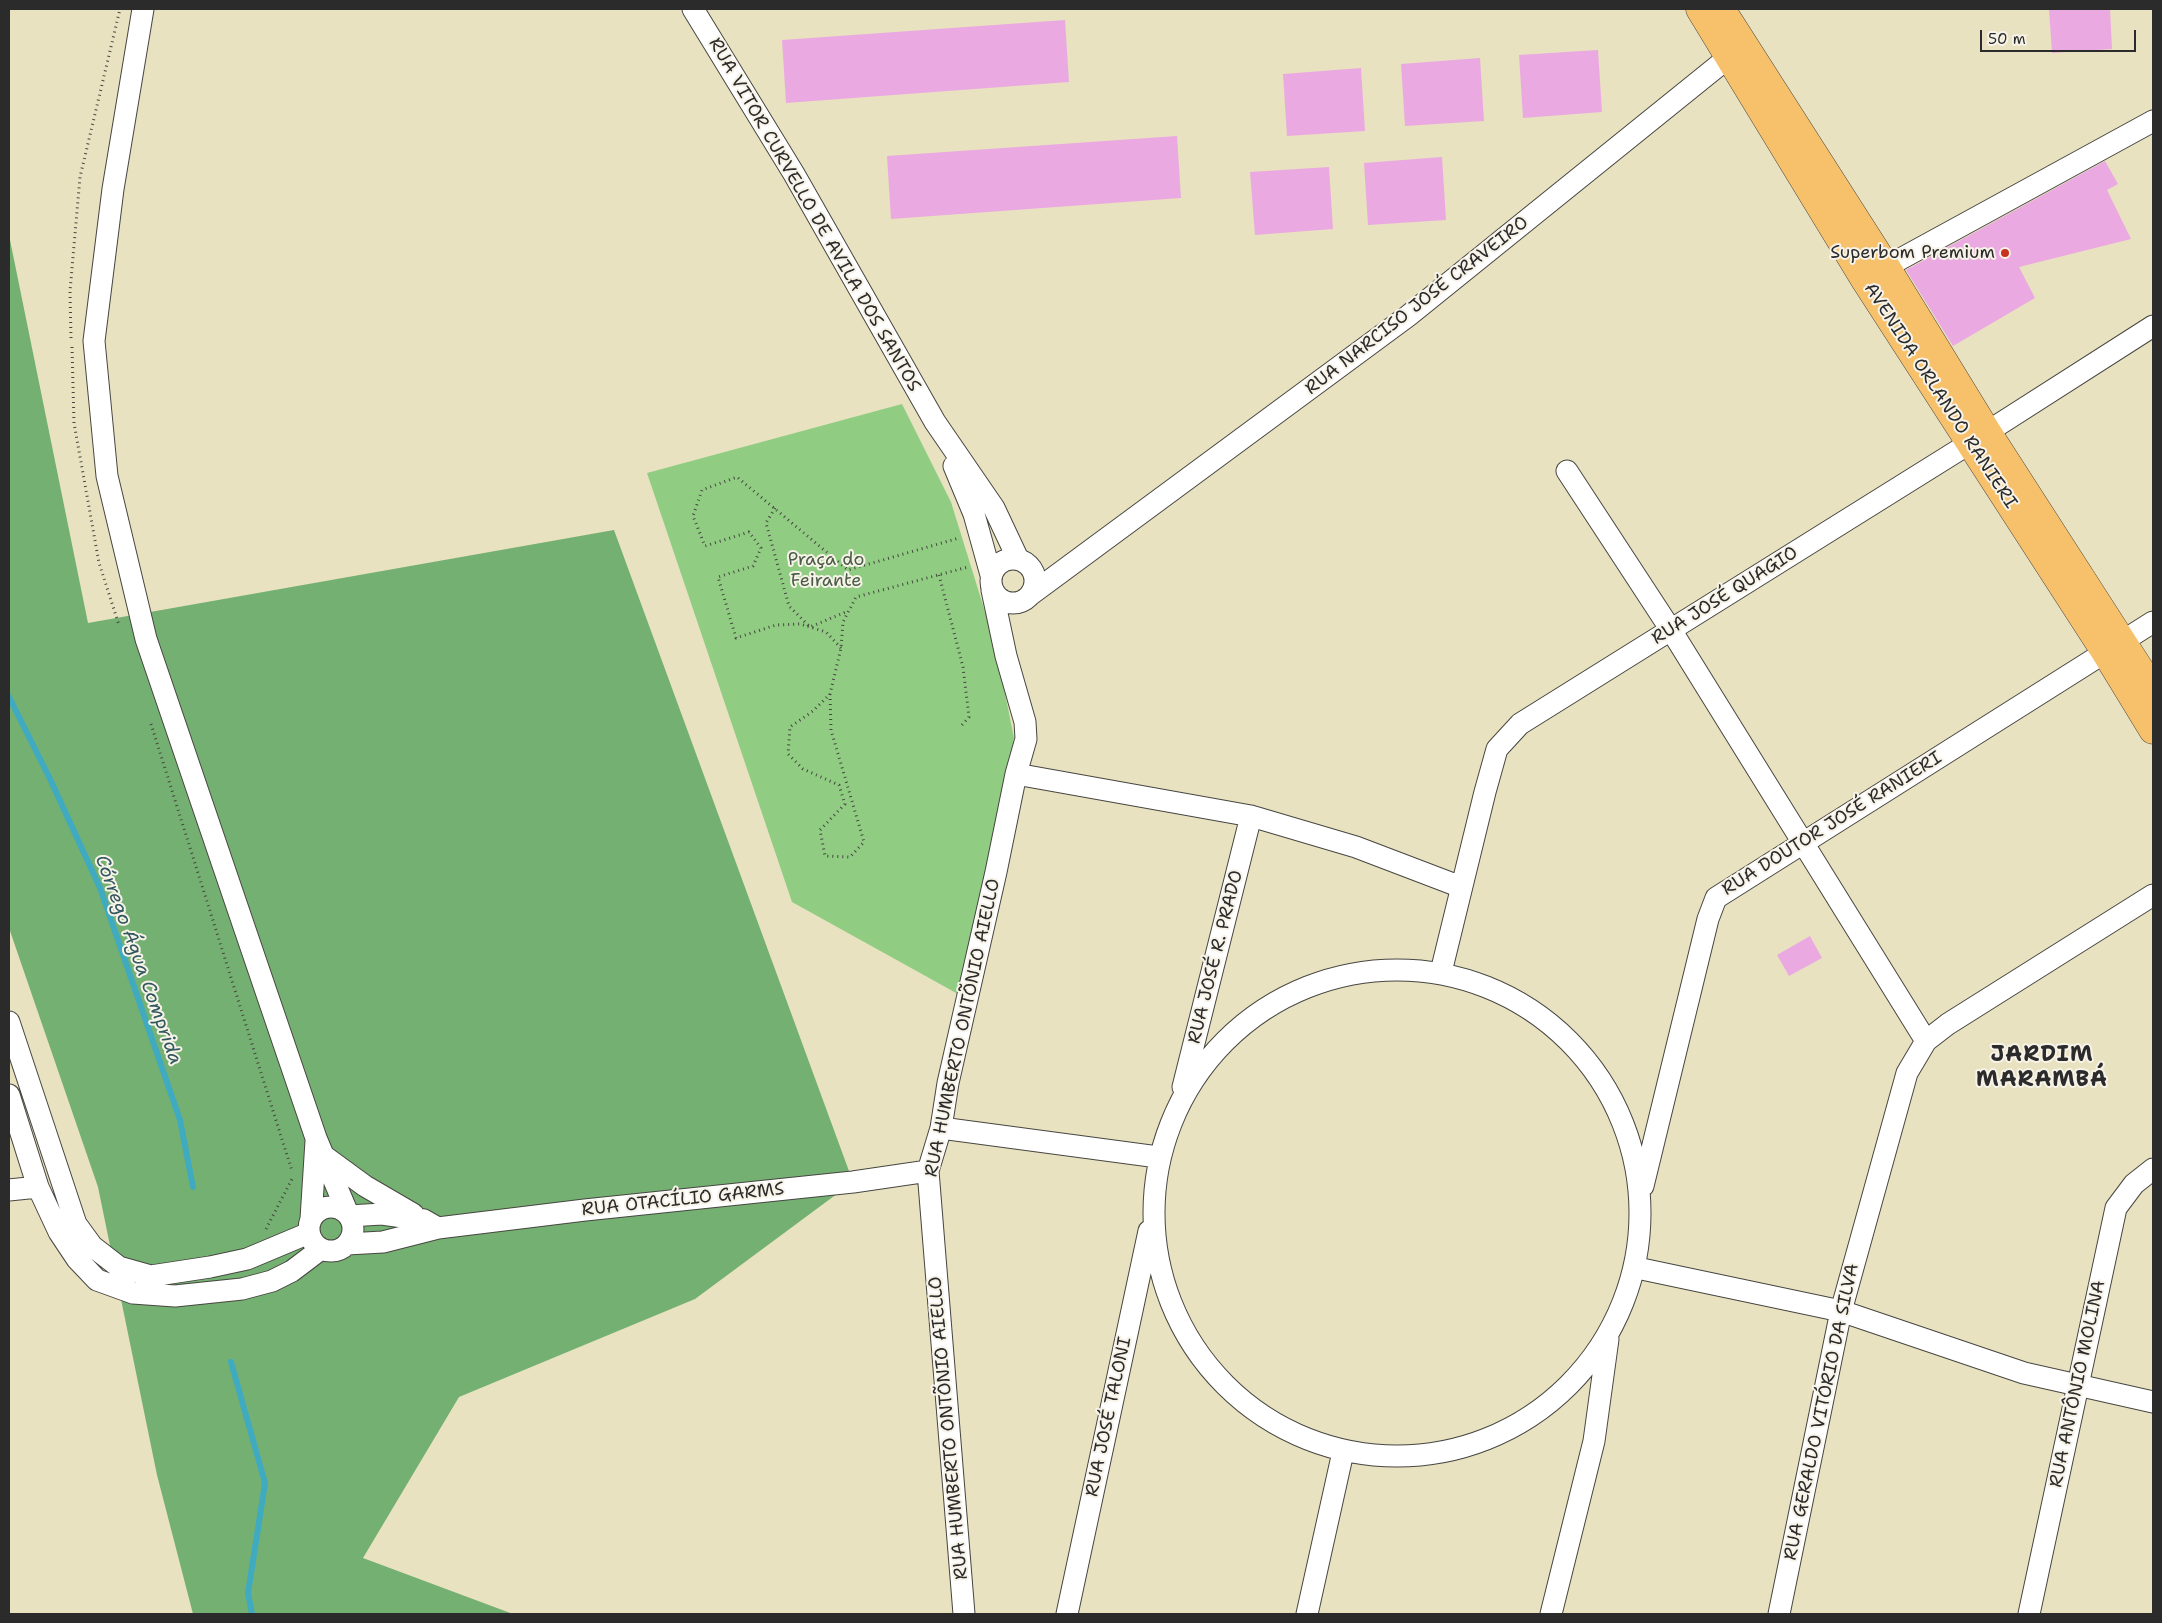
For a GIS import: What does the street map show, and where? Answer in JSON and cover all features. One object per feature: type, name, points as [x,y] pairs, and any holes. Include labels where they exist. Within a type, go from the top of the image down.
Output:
[{"type":"main road","name":"AVENIDA ORLANDO RANIERI","points":[[1700,9],[1738,52],[1978,438],[2114,647],[2153,730]]},
{"type":"main road","name":"AVENIDA ORLANDO RANIERI","points":[[1722,9],[1738,52]]},
{"type":"main road","name":"AVENIDA ORLANDO RANIERI","points":[[2114,647],[2153,690]]},
{"type":"street","points":[[143,9],[113,189],[94,342],[107,476],[146,639],[320,1147],[349,1216],[353,1232],[347,1244],[334,1251],[313,1234]]},
{"type":"street","name":"RUA VITOR CURVELLO DE AVILA DOS SANTOS","points":[[693,9],[794,174],[935,422],[994,508],[1022,560]]},
{"type":"street","name":"RUA NARCISO JOSÉ CRAVEIRO","points":[[1025,599],[1408,316],[1738,52]]},
{"type":"street","points":[[1875,273],[2153,121]]},
{"type":"street","name":"RUA JOSÉ QUAGIO","points":[[1441,972],[1497,749],[1520,724],[1978,438],[2153,326]]},
{"type":"street","name":"RUA VITOR CURVELLO DE AVILA DOS SANTOS","points":[[935,422],[974,514],[991,583]]},
{"type":"street","points":[[1567,471],[1671,630],[1926,1041]]},
{"type":"street","name":"RUA NARCISO JOSÉ CRAVEIRO","points":[[1022,560],[1052,563],[1082,558]]},
{"type":"street","points":[[1006,559],[1022,560],[1034,572],[1035,584],[1025,599],[1006,656],[991,583],[996,565],[1006,559]]},
{"type":"street","points":[[991,583],[999,599],[1009,603],[1025,599]]},
{"type":"street","name":"RUA DOUTOR JOSÉ RANIERI","points":[[1642,1190],[1708,919],[1716,898],[2153,622]]},
{"type":"street","name":"RUA HUMBERTO ONTÕNIO AIELLO","points":[[964,1614],[928,1171],[941,1128],[948,1084],[1016,774],[1026,739],[1025,722],[1006,656]]},
{"type":"street","points":[[1016,774],[1251,816],[1356,848],[1461,888]]},
{"type":"street","name":"RUA JOSÉ R. PRADO","points":[[1180,1099],[1251,816]]},
{"type":"street","name":"RUA GERALDO VITÓRIO DA SILVA","points":[[1779,1614],[1841,1311],[1907,1073],[1926,1041],[1948,1024],[2153,895]]},
{"type":"street","points":[[1551,1614],[1594,1441],[1608,1339],[1637,1268],[1642,1190],[1622,1114],[1578,1047],[1516,998],[1441,972],[1379,969],[1319,982],[1263,1008],[1216,1048],[1180,1099],[1158,1157],[1152,1221],[1167,1300],[1207,1369],[1268,1422],[1343,1452],[1419,1457],[1493,1438],[1558,1398],[1608,1339]]},
{"type":"street","points":[[9,1022],[12,1043],[76,1224],[92,1246],[119,1267],[151,1276],[210,1267],[247,1258],[313,1234]]},
{"type":"street","points":[[9,1095],[38,1187],[59,1232],[77,1259],[97,1280],[133,1293],[175,1296],[242,1289],[272,1281],[285,1274],[313,1234],[315,1213],[327,1207],[341,1209],[349,1216]]},
{"type":"street","points":[[941,1128],[1158,1157]]},
{"type":"street","points":[[320,1147],[365,1186],[431,1224]]},
{"type":"street","points":[[313,1234],[320,1147]]},
{"type":"street","name":"RUA ANTÔNIO MOLINA","points":[[2029,1614],[2116,1208],[2134,1184],[2153,1169]]},
{"type":"street","name":"RUA OTACÍLIO GARMS","points":[[347,1244],[383,1242],[431,1224],[853,1182],[928,1171]]},
{"type":"street","points":[[9,1190],[38,1187]]},
{"type":"street","name":"RUA OTACÍLIO GARMS","points":[[349,1216],[382,1214],[431,1224]]},
{"type":"street","name":"RUA JOSÉ TALONI","points":[[1067,1614],[1152,1221]]},
{"type":"street","points":[[1637,1268],[1841,1311],[2024,1373],[2153,1402]]},
{"type":"street","points":[[1308,1614],[1343,1452]]},
{"type":"path","points":[[841,648],[826,632],[800,624],[776,625],[736,638],[718,577],[752,566],[761,548],[749,532],[705,546],[693,516],[702,490],[737,477],[848,570],[960,538]]},
{"type":"path","points":[[775,508],[766,523],[789,606],[810,627]]},
{"type":"path","points":[[830,694],[813,712],[790,727],[788,754],[802,769],[839,785],[845,804],[820,830],[825,856],[850,858],[864,842],[831,730],[830,694],[841,648],[843,622],[856,597],[970,566]]},
{"type":"path","points":[[939,575],[963,667],[969,717],[961,726]]},
{"type":"path","points":[[810,627],[849,611]]},
{"type":"green space","points":[[9,235],[88,623],[614,530],[853,1182],[695,1299],[459,1397],[363,1558],[513,1614],[193,1614],[157,1475],[98,1187],[9,928]]},
{"type":"green space","name":"Praça do Feirante","points":[[902,404],[951,502],[995,644],[1014,738],[967,999],[792,902],[647,473]]},
{"type":"building","points":[[2049,9],[2110,9],[2112,49],[2052,53]]},
{"type":"building","points":[[1065,20],[1069,82],[786,103],[782,40]]},
{"type":"building","points":[[1598,50],[1602,112],[1523,118],[1519,55]]},
{"type":"building","points":[[1480,58],[1484,121],[1405,126],[1401,64]]},
{"type":"building","points":[[1361,68],[1365,131],[1287,136],[1283,74]]},
{"type":"building","points":[[1177,136],[1181,198],[891,219],[887,156]]},
{"type":"building","points":[[1442,157],[1446,220],[1368,225],[1364,163]]},
{"type":"building","name":"Superbom Premium","points":[[2105,161],[2118,184],[2107,190],[2131,239],[2019,267],[2035,298],[1953,346],[1906,270]]},
{"type":"building","points":[[1329,167],[1333,229],[1255,235],[1250,172]]},
{"type":"building","points":[[1810,936],[1822,958],[1789,976],[1777,955]]},
{"type":"waterway","name":"Córrego Água Comprida","points":[[9,697],[50,779],[100,888],[180,1120],[193,1187]]},
{"type":"waterway","name":"Córrego Água Comprida","points":[[231,1362],[265,1483],[248,1593],[252,1614]]},
{"type":"place","name":"Superbom Premium","points":[[2005,253]]},
{"type":"district","name":"JARDIM MARAMBÁ","points":[[2042,1068]]}]
